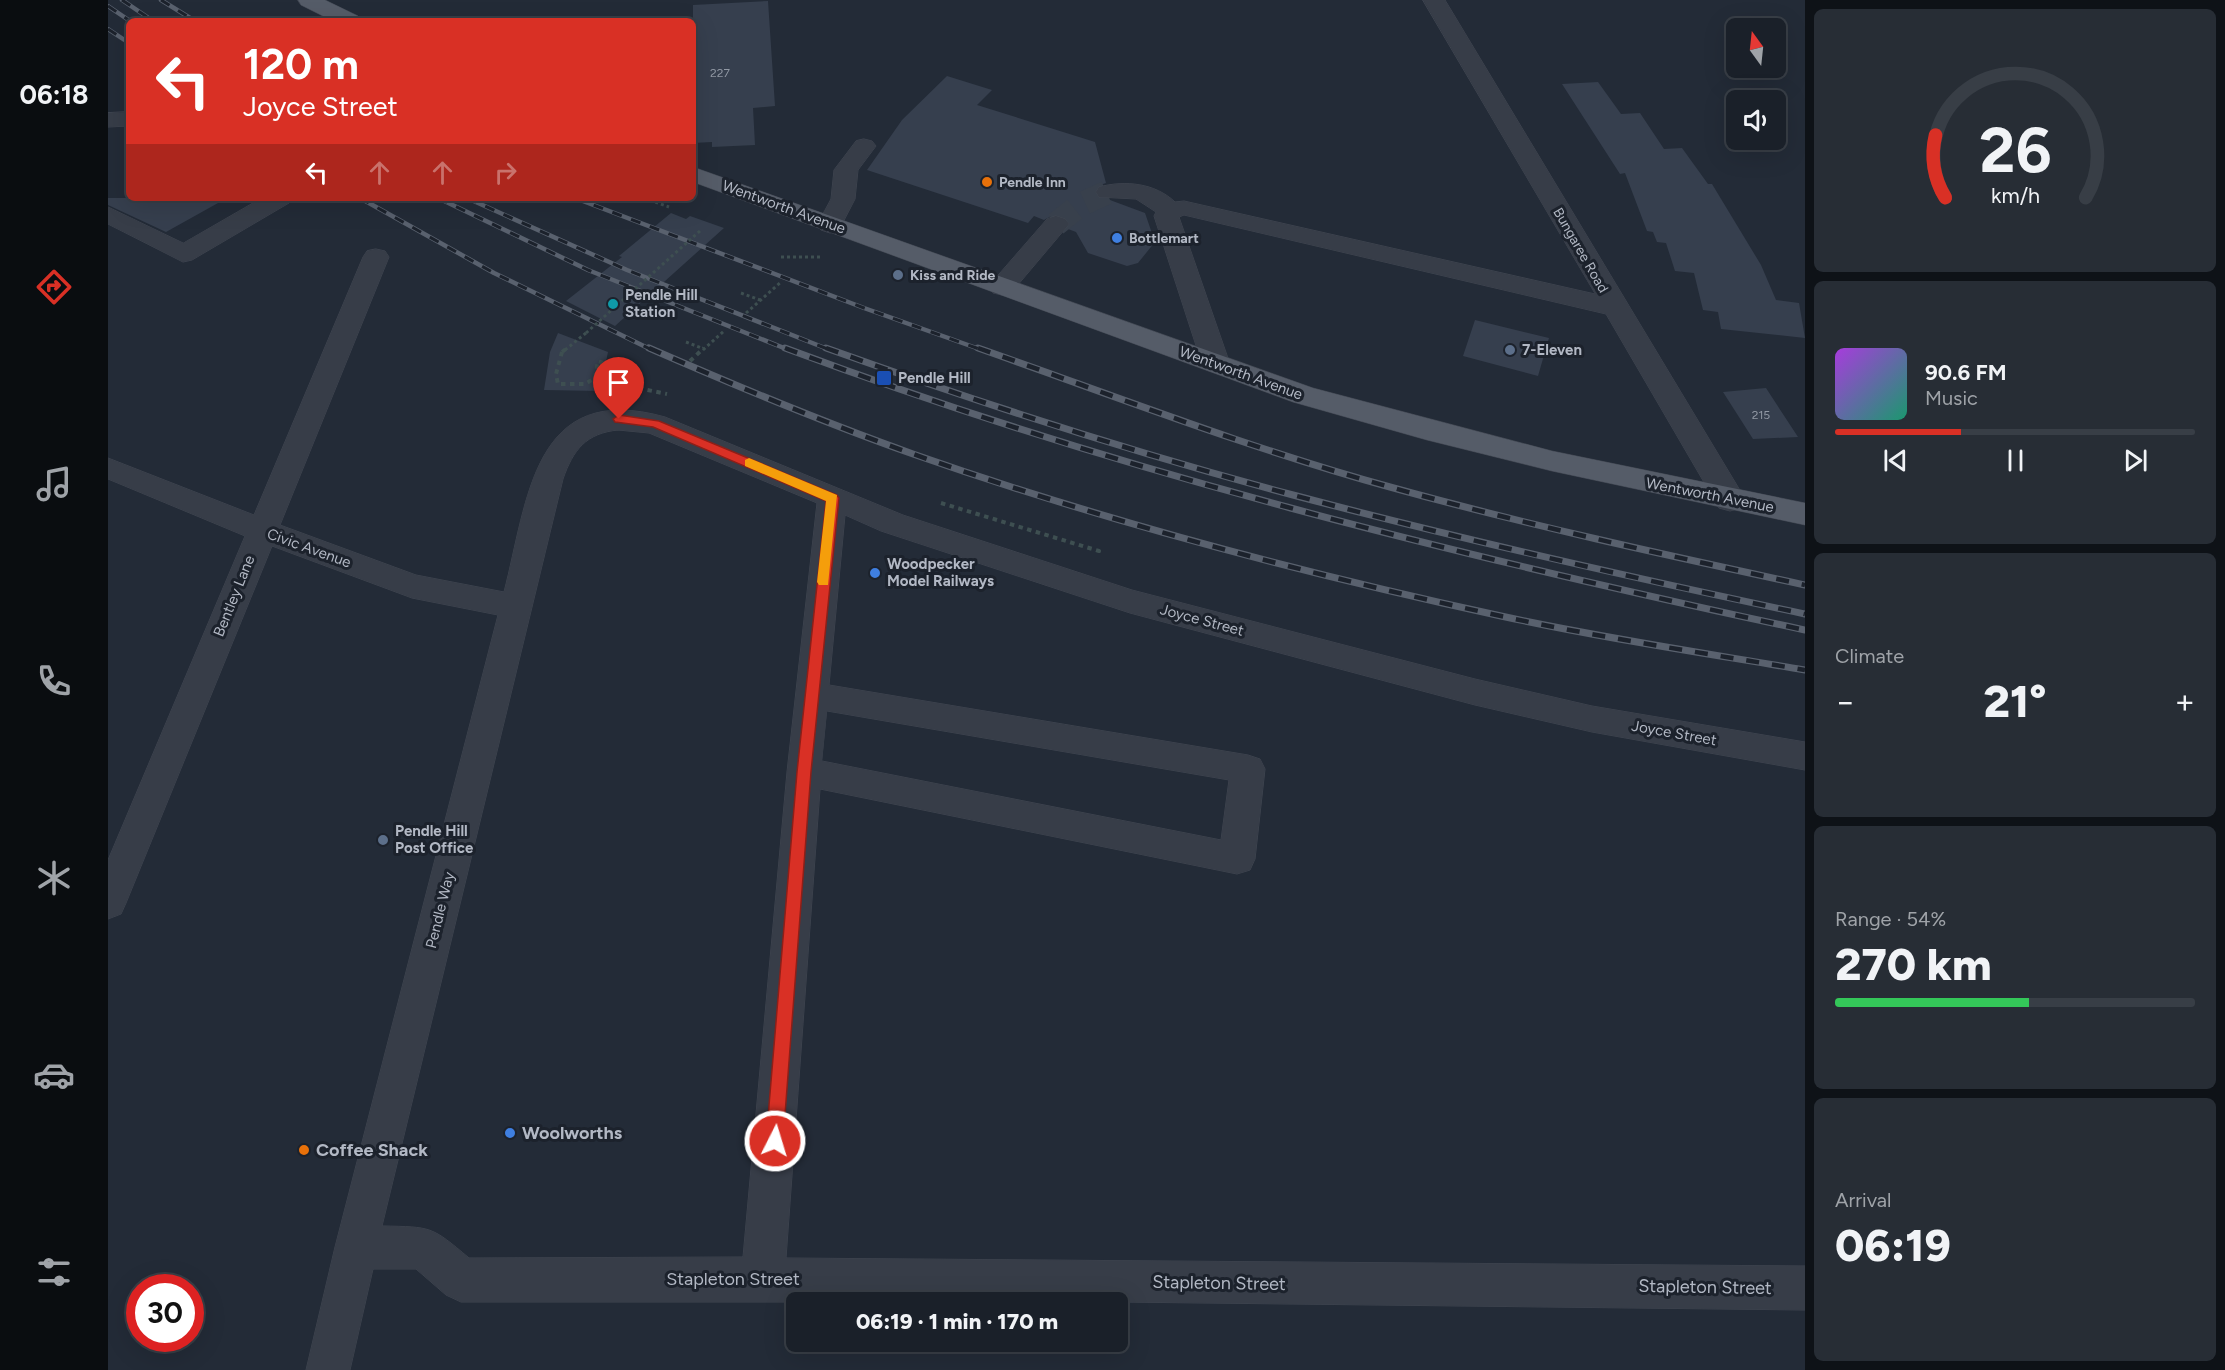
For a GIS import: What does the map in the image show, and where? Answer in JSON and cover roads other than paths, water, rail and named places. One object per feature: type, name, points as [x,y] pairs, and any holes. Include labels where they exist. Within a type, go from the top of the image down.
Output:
[{"type":"main road","points":[[309,0],[344,18]]},
{"type":"main road","name":"Wentworth Avenue","points":[[696,175],[1303,395],[1382,419],[1574,467],[1805,514]]},
{"type":"street","name":"Bungaree Road","points":[[1434,0],[1730,500]]},
{"type":"street","points":[[108,120],[126,119]]},
{"type":"street","points":[[830,225],[842,205],[847,183],[846,170],[864,146]]},
{"type":"street","points":[[1108,192],[1125,190],[1143,193],[1158,198],[1169,211]]},
{"type":"street","points":[[108,214],[183,254],[275,201]]},
{"type":"street","points":[[1216,364],[1166,216],[1169,211],[1184,208],[1614,307]]},
{"type":"street","points":[[1002,287],[1056,224]]},
{"type":"street","name":"Bentley Lane","points":[[108,903],[376,257]]},
{"type":"street","name":"Joyce Street","points":[[619,419],[655,424],[892,524],[1130,601],[1328,654],[1593,719],[1805,756]]},
{"type":"street","name":"Pendle Way","points":[[328,1370],[356,1247],[551,470],[562,446],[583,427],[600,421],[619,419]]},
{"type":"street","name":"Civic Avenue","points":[[108,468],[261,530],[412,586],[517,607]]},
{"type":"street","points":[[763,1279],[804,772],[832,498]]},
{"type":"street","points":[[804,772],[1237,859],[1248,769],[812,695]]},
{"type":"street","name":"Stapleton Street","points":[[356,1247],[424,1248],[461,1280],[763,1279],[1805,1288]]},
{"type":"tunnel","points":[[1056,224],[1080,205],[1108,192]]},
{"type":"railway","points":[[122,0],[149,18]]},
{"type":"railway","points":[[161,0],[190,18]]},
{"type":"railway","points":[[108,6],[126,18]]},
{"type":"railway","points":[[108,29],[126,41]]},
{"type":"railway","points":[[365,201],[494,273],[652,350]]},
{"type":"railway","points":[[444,201],[588,270],[789,350]]},
{"type":"railway","points":[[474,201],[627,270],[830,350]]},
{"type":"railway","points":[[583,201],[864,308],[982,350]]},
{"type":"railway","points":[[649,348],[780,403],[913,454],[1058,502],[1204,544],[1352,582],[1539,624],[1805,670]]},
{"type":"railway","points":[[785,348],[910,393],[1036,434],[1290,508],[1546,572],[1805,630]]},
{"type":"railway","points":[[826,348],[1058,426],[1293,495],[1549,558],[1805,614]]},
{"type":"railway","points":[[978,348],[1235,439],[1390,487],[1545,527],[1805,585]]},
{"type":"place","name":"Pendle Inn","points":[[987,182]]},
{"type":"place","name":"Bottlemart","points":[[1117,238]]},
{"type":"place","name":"Kiss and Ride","points":[[898,275]]},
{"type":"place","name":"Pendle Hill Station","points":[[613,304]]},
{"type":"place","name":"7-Eleven","points":[[1510,350]]},
{"type":"place","name":"Pendle Hill","points":[[884,378]]},
{"type":"place","name":"Woodpecker Model Railways","points":[[875,573]]},
{"type":"place","name":"Pendle Hill Post Office","points":[[383,840]]},
{"type":"place","name":"Woolworths","points":[[510,1133]]},
{"type":"place","name":"Coffee Shack","points":[[304,1150]]}]
